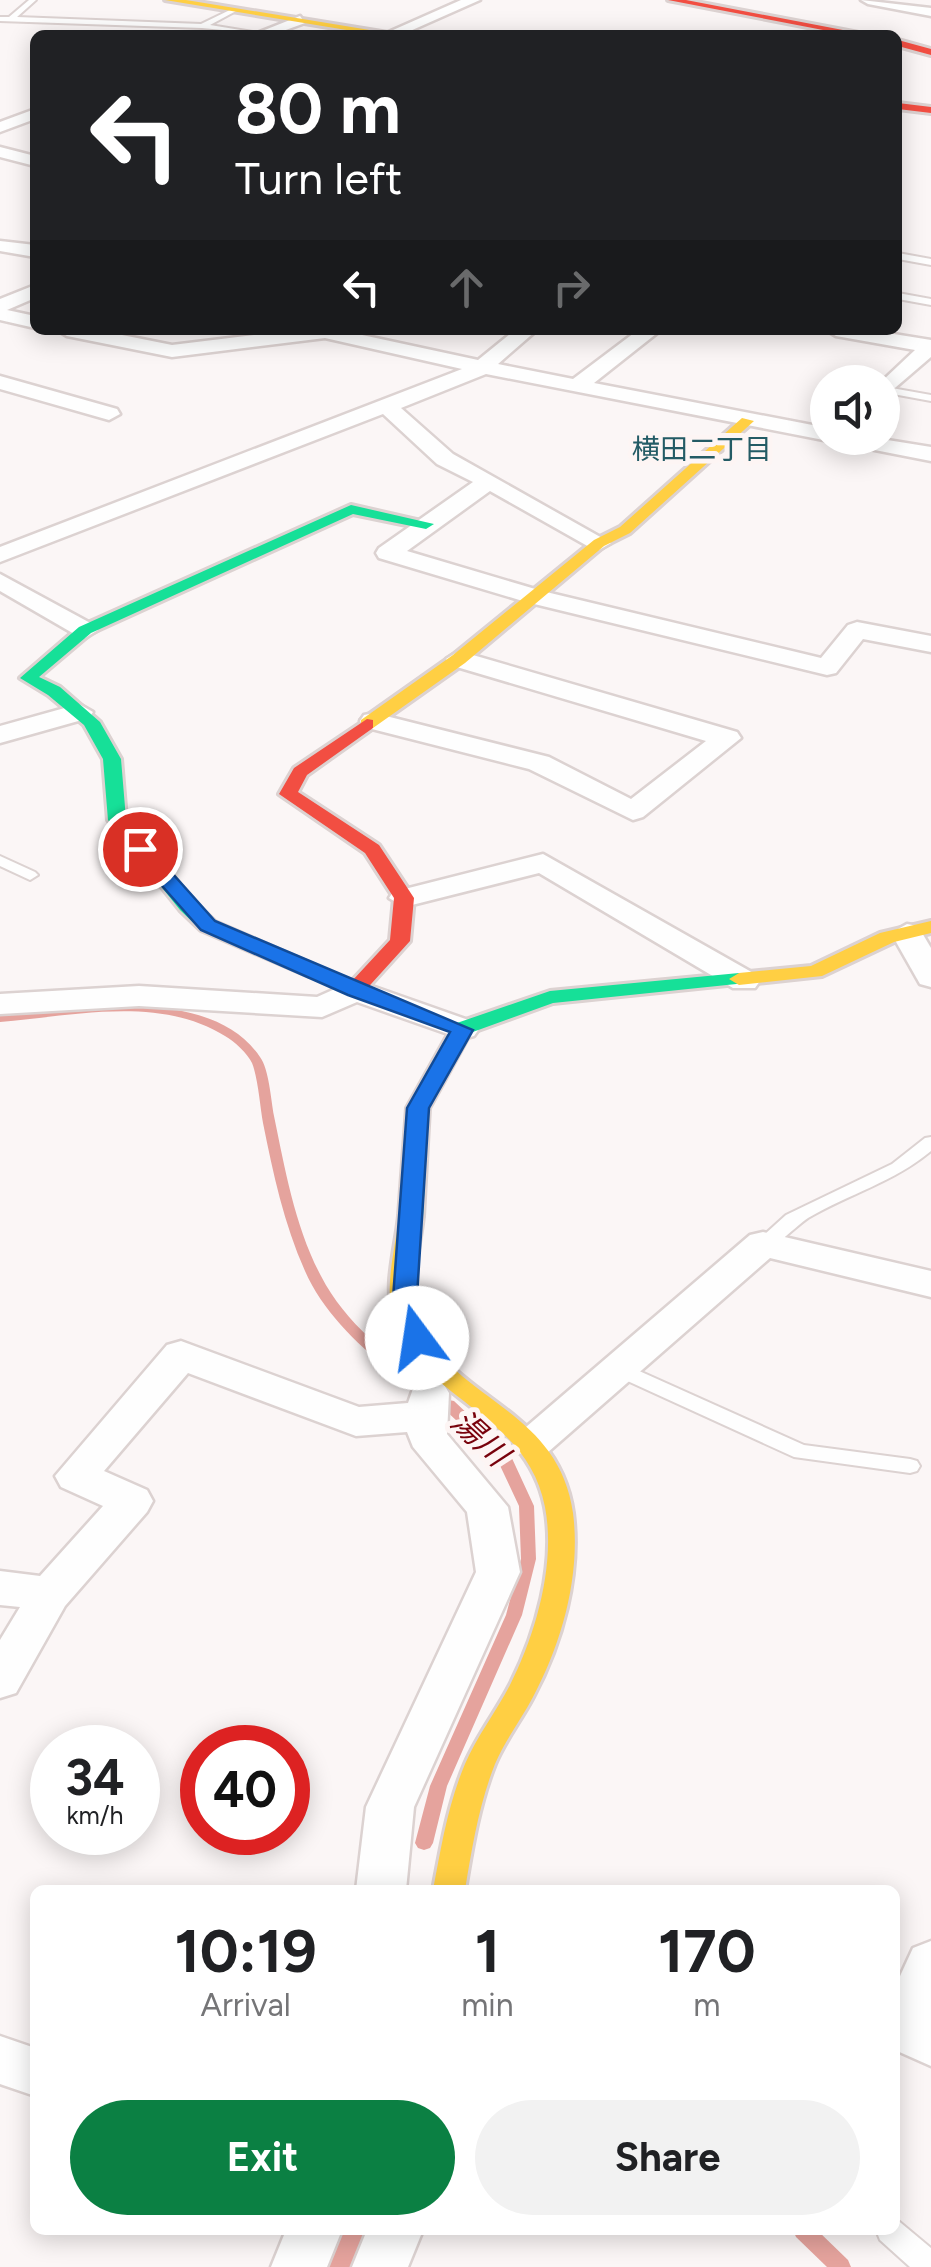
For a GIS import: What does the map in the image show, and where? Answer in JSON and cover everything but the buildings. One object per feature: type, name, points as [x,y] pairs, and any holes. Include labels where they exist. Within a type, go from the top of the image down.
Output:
[{"type":"street","points":[[169,0],[362,30]]},
{"type":"street","points":[[404,30],[473,0]]},
{"type":"street","points":[[672,0],[837,30]]},
{"type":"street","points":[[868,0],[931,12]]},
{"type":"street","points":[[273,30],[300,20]]},
{"type":"street","points":[[902,44],[931,52]]},
{"type":"street","points":[[902,106],[931,110]]},
{"type":"street","points":[[0,127],[30,116]]},
{"type":"street","points":[[0,152],[30,159]]},
{"type":"street","points":[[0,246],[30,251]]},
{"type":"street","points":[[0,306],[30,292]]},
{"type":"street","points":[[0,314],[30,321]]},
{"type":"street","points":[[91,335],[172,352],[297,335]]},
{"type":"street","points":[[334,335],[479,370],[810,432]]},
{"type":"street","points":[[0,555],[479,370],[521,335]]},
{"type":"street","points":[[577,386],[644,335]]},
{"type":"street","points":[[866,335],[931,346]]},
{"type":"street","points":[[900,376],[931,346]]},
{"type":"street","points":[[0,382],[109,414]]},
{"type":"street","points":[[384,404],[445,459],[599,543]]},
{"type":"street","points":[[0,1004],[138,996],[322,1007],[356,990],[400,941],[404,898],[372,849],[288,794],[300,772],[459,659],[599,543],[625,530],[748,420]]},
{"type":"street","points":[[900,449],[931,454]]},
{"type":"street","points":[[490,481],[388,553],[535,597],[827,667],[857,630],[931,644]]},
{"type":"street","points":[[426,524],[351,510],[84,630],[28,678],[91,722],[112,759],[117,820],[208,926],[356,990],[462,1030]]},
{"type":"street","points":[[0,580],[84,630]]},
{"type":"street","points":[[374,722],[540,762],[633,811],[727,738],[459,659]]},
{"type":"street","points":[[0,734],[79,712]]},
{"type":"street","points":[[404,898],[543,862],[744,981]]},
{"type":"street","points":[[381,1885],[390,1807],[498,1572],[487,1507],[427,1437],[430,1364],[404,1312],[418,1108],[462,1030],[496,1013],[550,997],[815,972],[887,937],[919,930],[931,977]]},
{"type":"street","points":[[533,1443],[762,1244],[931,1284]]},
{"type":"street","points":[[0,1680],[50,1594],[132,1502],[76,1476],[181,1355],[356,1422],[428,1416]]},
{"type":"street","points":[[430,1364],[512,1420],[533,1443],[559,1505],[562,1553],[554,1600],[524,1685],[486,1750],[464,1806],[450,1885]]},
{"type":"street","points":[[0,1588],[50,1594]]},
{"type":"street","points":[[931,1964],[902,2028],[931,2042]]},
{"type":"street","points":[[0,2060],[30,2070]]},
{"type":"street","points":[[299,2267],[312,2235]]},
{"type":"street","points":[[380,2267],[393,2235]]},
{"type":"lane","points":[[5,20],[33,0]]},
{"type":"lane","points":[[202,26],[234,10]]},
{"type":"lane","points":[[5,20],[228,30]]},
{"type":"lane","points":[[902,257],[931,262]]},
{"type":"lane","points":[[902,297],[931,302]]},
{"type":"lane","points":[[900,393],[931,398]]},
{"type":"lane","points":[[0,860],[30,875]]},
{"type":"lane","points":[[762,1244],[786,1220],[827,1197],[896,1170],[931,1142]]},
{"type":"lane","points":[[617,1368],[801,1452],[910,1466]]},
{"type":"lane","points":[[896,2235],[931,2267]]},
{"type":"waterway","name":"湯川","points":[[0,1018],[139,1009],[205,1020],[234,1036],[257,1060],[282,1183],[313,1275],[360,1337],[428,1391]]},
{"type":"waterway","name":"湯川","points":[[424,1843],[439,1786],[514,1615],[528,1559],[527,1506],[502,1454],[449,1405]]},
{"type":"waterway","name":"湯川","points":[[338,2267],[353,2235]]},
{"type":"waterway","points":[[808,2235],[841,2267]]},
{"type":"traffic: fast","points":[[309,970],[208,926],[187,906],[117,820],[112,759],[91,722],[54,691],[28,678],[85,630],[351,509],[426,524]]},
{"type":"traffic: fast","points":[[411,1216],[418,1108],[462,1029],[550,997],[739,979]]},
{"type":"traffic: slow","points":[[169,0],[363,30]]},
{"type":"traffic: slow","points":[[367,724],[459,659],[599,543],[625,530],[747,421]]},
{"type":"traffic: slow","points":[[739,979],[815,972],[887,937],[931,927]]},
{"type":"traffic: slow","points":[[411,1216],[403,1304],[419,1344],[438,1367],[511,1424],[533,1447],[550,1475],[561,1532],[558,1577],[548,1622],[524,1686],[479,1768],[463,1819],[450,1885]]},
{"type":"traffic: jam","points":[[672,0],[837,30]]},
{"type":"traffic: jam","points":[[902,44],[931,52]]},
{"type":"traffic: jam","points":[[902,106],[931,110]]},
{"type":"traffic: jam","points":[[309,970],[355,990],[400,941],[404,898],[372,849],[288,794],[300,772],[367,724]]},
{"type":"district","name":"横田二丁目","points":[[702,449]]},
{"type":"route","points":[[140,849],[208,926],[356,990],[462,1030],[418,1108],[404,1312],[417,1338]]}]
